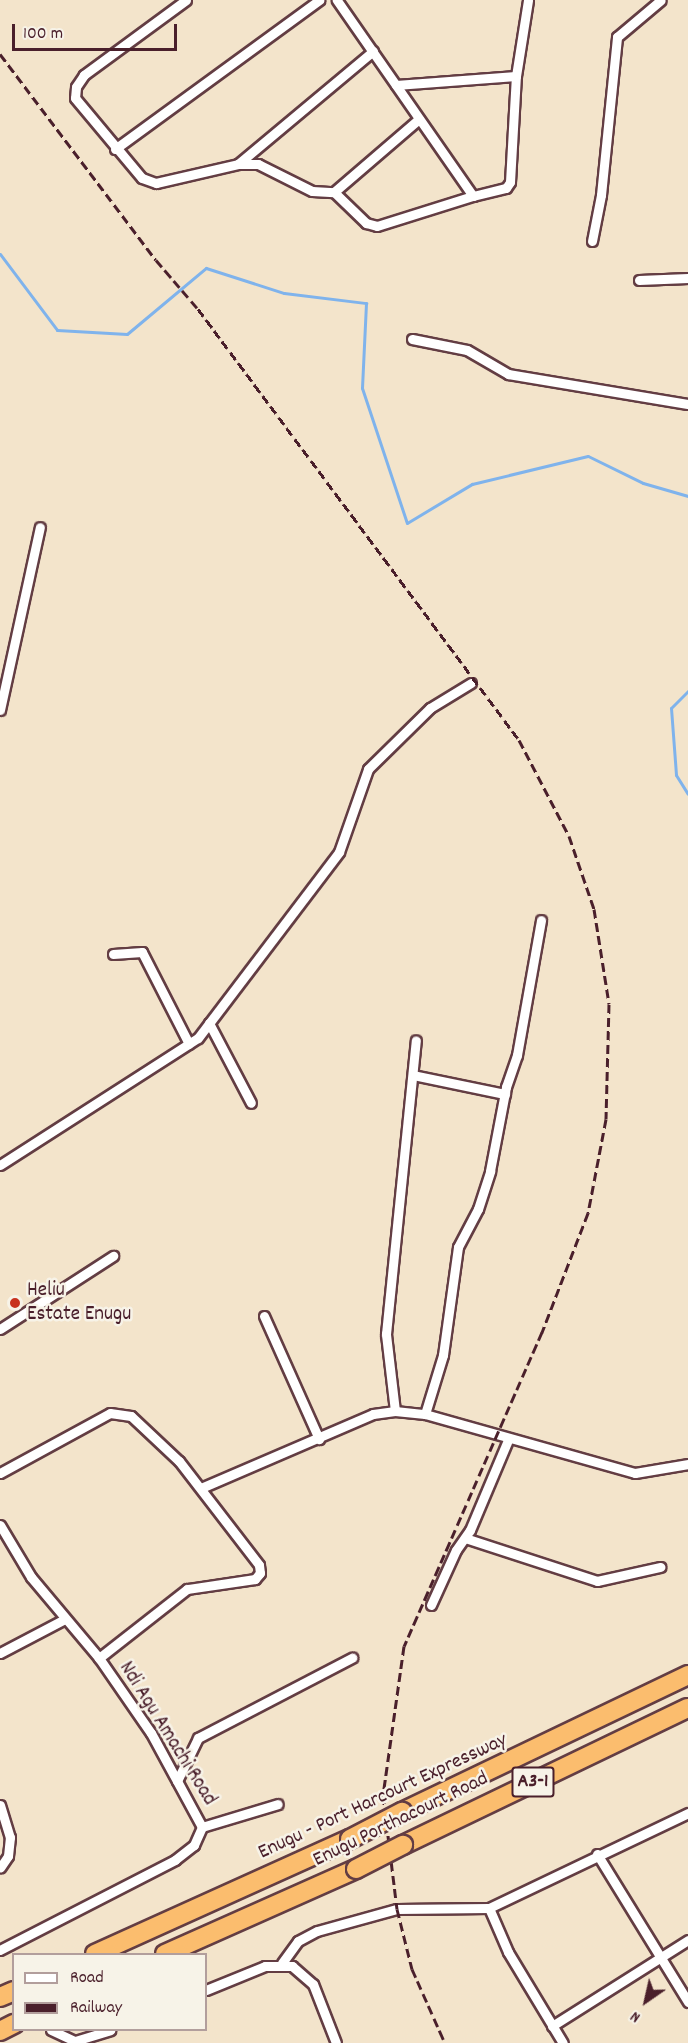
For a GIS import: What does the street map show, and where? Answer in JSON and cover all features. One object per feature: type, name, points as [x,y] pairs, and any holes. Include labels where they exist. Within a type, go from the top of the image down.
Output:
[{"type":"highway","name":"Enugu - Port Harcourt Expressway","points":[[97,1953],[350,1839],[688,1675]]},
{"type":"highway","name":"Enugu Porthacourt Road","points":[[167,1953],[356,1869],[688,1708]]},
{"type":"street","points":[[186,0],[84,75],[76,87],[75,98],[115,149],[142,178],[156,183],[238,164],[258,164],[312,191],[334,192],[366,223],[376,226],[506,188],[510,182],[516,76],[528,0]]},
{"type":"street","points":[[115,149],[318,0]]},
{"type":"street","points":[[338,0],[473,196]]},
{"type":"street","points":[[592,241],[601,195],[617,37],[661,0]]},
{"type":"street","points":[[238,164],[373,51]]},
{"type":"street","points":[[396,85],[516,76]]},
{"type":"street","points":[[334,192],[419,119]]},
{"type":"street","points":[[639,280],[688,278]]},
{"type":"street","points":[[412,339],[467,350],[508,374],[688,404]]},
{"type":"street","points":[[0,710],[40,527]]},
{"type":"street","points":[[0,1165],[189,1044],[209,1023],[339,852],[368,769],[436,703],[471,683]]},
{"type":"street","points":[[425,1414],[442,1355],[458,1247],[478,1209],[490,1171],[505,1095],[517,1054],[541,920]]},
{"type":"street","points":[[113,954],[142,952],[189,1044]]},
{"type":"street","points":[[209,1023],[251,1103]]},
{"type":"street","points":[[394,1411],[386,1334],[416,1041]]},
{"type":"street","points":[[413,1075],[505,1095]]},
{"type":"street","points":[[0,1329],[113,1256]]},
{"type":"street","points":[[264,1316],[319,1439]]},
{"type":"street","points":[[201,1488],[373,1414],[394,1411],[425,1414],[508,1440],[635,1473],[688,1464]]},
{"type":"street","points":[[0,1473],[110,1413],[120,1412],[146,1426],[201,1488],[259,1565],[260,1573],[255,1580],[187,1589],[99,1658]]},
{"type":"street","points":[[431,1605],[465,1538],[508,1440]]},
{"type":"street","name":"Ndi Agu Amachi Road","points":[[0,1525],[31,1577],[63,1620],[99,1658],[177,1781],[202,1827],[194,1845],[175,1860],[0,1950]]},
{"type":"street","points":[[465,1538],[597,1581],[660,1567]]},
{"type":"street","points":[[0,1653],[63,1620]]},
{"type":"street","points":[[177,1781],[198,1738],[352,1658]]},
{"type":"street","points":[[0,1804],[10,1851],[0,1868]]},
{"type":"street","points":[[202,1827],[278,1804]]},
{"type":"street","points":[[282,1963],[298,1941],[317,1931],[397,1909],[489,1908],[597,1854],[688,1813]]},
{"type":"street","points":[[597,1854],[658,1958],[688,2002]]},
{"type":"street","points":[[489,1908],[508,1952],[563,2043]]},
{"type":"street","points":[[552,2026],[688,1940]]},
{"type":"street","points":[[207,1990],[265,1966],[282,1963],[292,1966],[313,1984],[336,2043]]},
{"type":"street","points":[[53,2031],[75,2041],[107,2031]]},
{"type":"waterway","points":[[0,254],[57,330],[127,334],[206,268],[284,293],[366,303],[362,388],[407,523],[472,484],[588,456],[643,483],[688,496]]},
{"type":"waterway","points":[[688,691],[671,708],[676,775],[688,794]]},
{"type":"railway","points":[[0,54],[156,260],[198,309],[519,740],[569,836],[594,909],[609,1004],[606,1119],[588,1213],[542,1332],[404,1646],[383,1795],[397,1909],[412,1969],[445,2043]]},
{"type":"place","name":"Heliu Estate Enugu","points":[[15,1303]]}]
